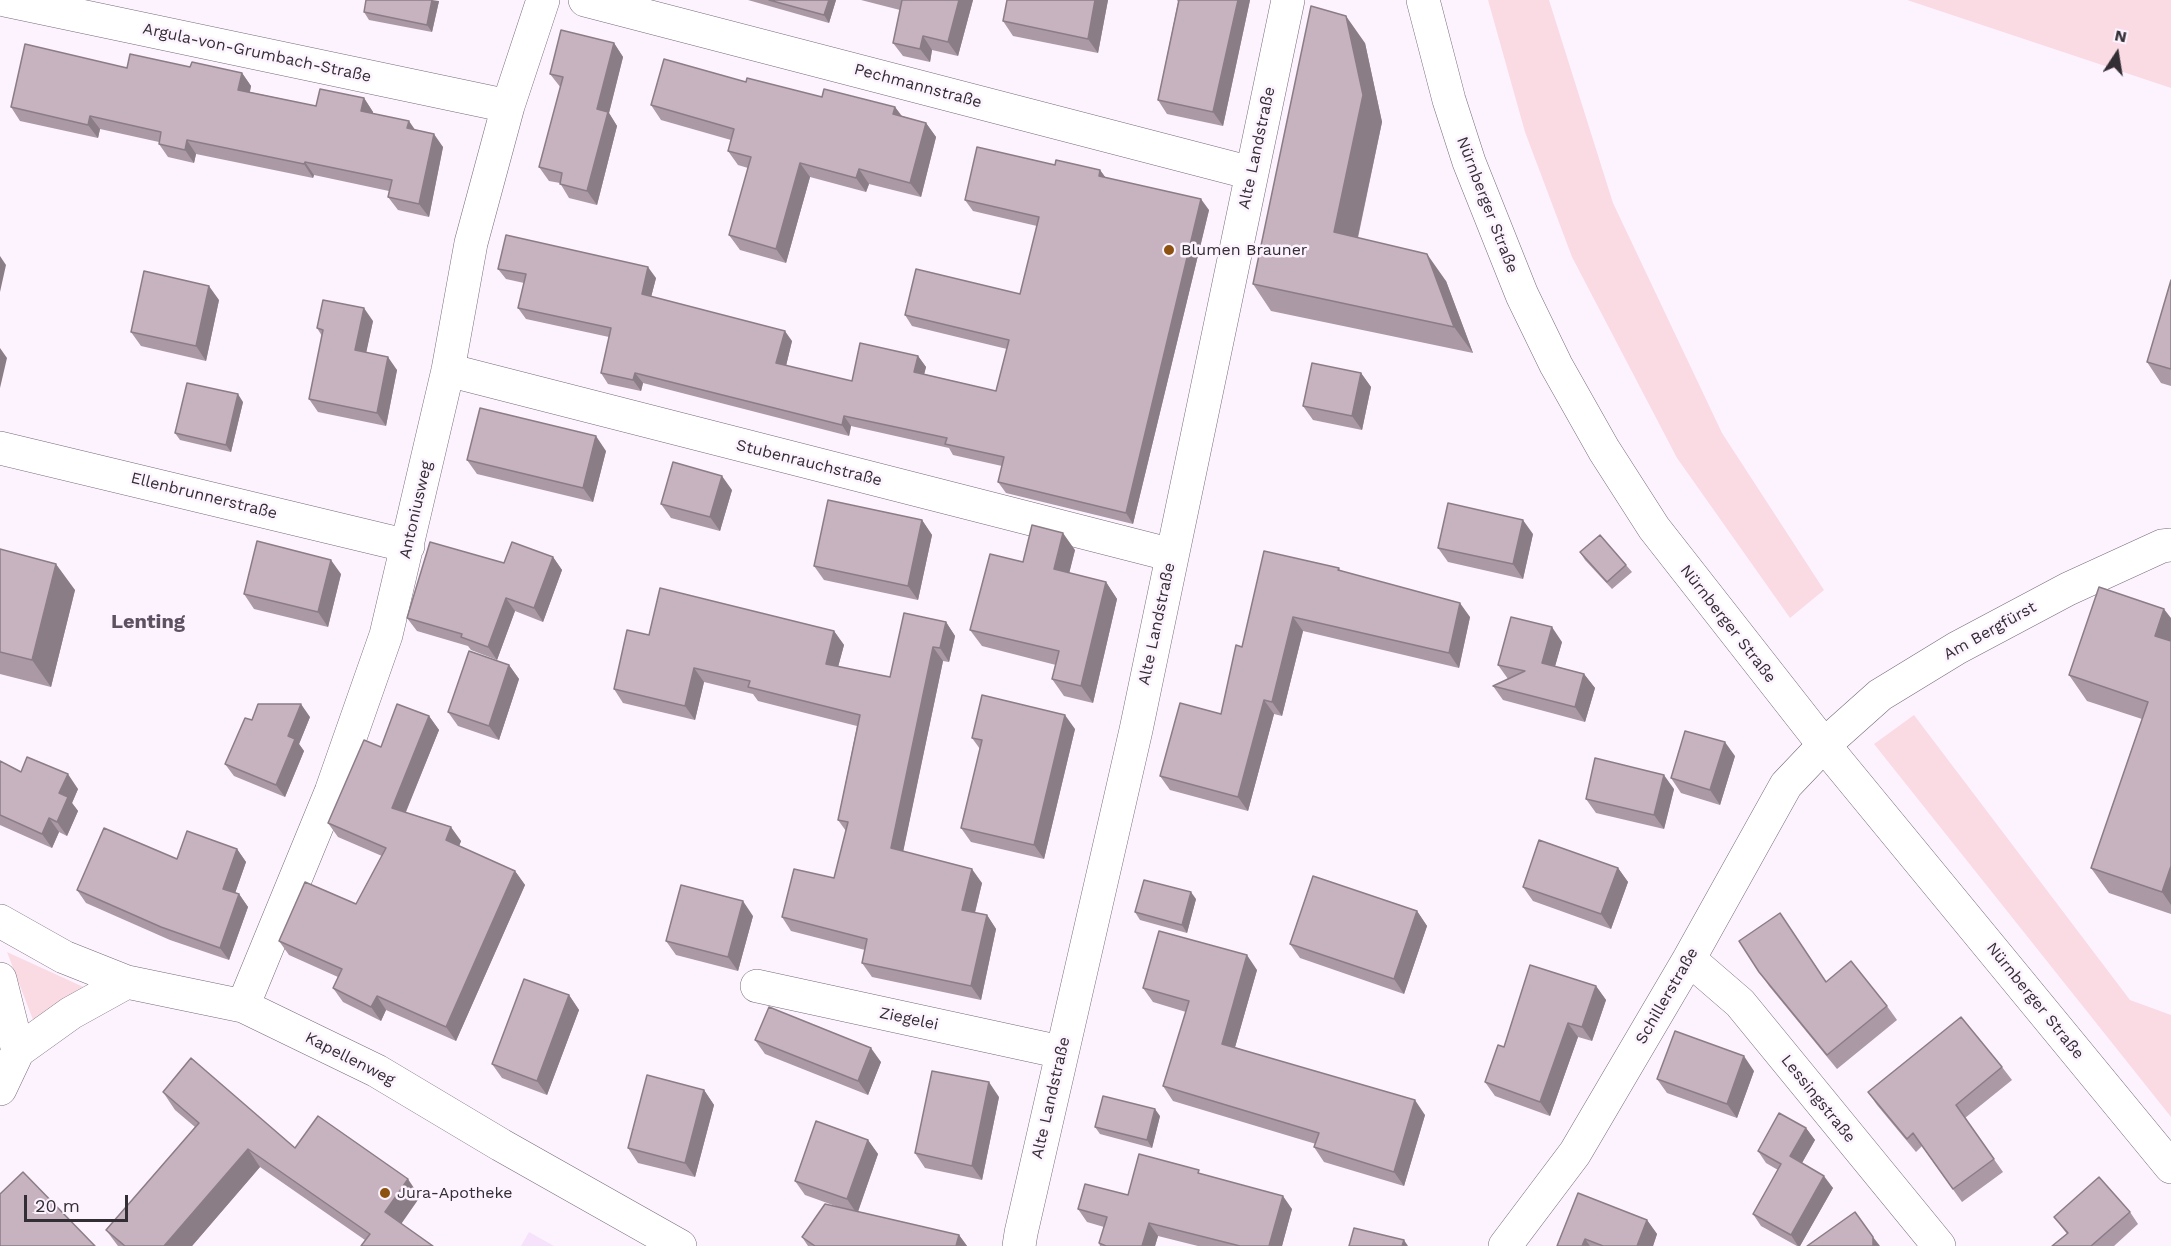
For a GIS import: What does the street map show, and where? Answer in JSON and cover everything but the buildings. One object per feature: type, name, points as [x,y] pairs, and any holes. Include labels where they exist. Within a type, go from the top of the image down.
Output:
[{"type":"street","name":"Argula-von-Grumbach-Straße","points":[[5,0],[508,106]]},
{"type":"street","name":"Antoniusweg","points":[[243,1006],[331,792],[386,635],[448,370],[471,243],[508,106],[543,0]]},
{"type":"street","name":"Pechmannstraße","points":[[585,0],[1251,173]]},
{"type":"street","name":"Alte Landstraße","points":[[1019,1246],[1061,1052],[1136,730],[1288,0]]},
{"type":"street","name":"Nürnberger Straße","points":[[1423,0],[1449,100],[1469,162],[1522,294],[1556,365],[1604,450],[1654,528],[1824,745],[2171,1167]]},
{"type":"street","name":"Stubenrauchstraße","points":[[448,370],[1172,555]]},
{"type":"street","name":"Ellenbrunnerstraße","points":[[0,448],[408,546]]},
{"type":"street","name":"Am Bergfürst","points":[[1824,745],[1880,695],[1957,648],[2068,589],[2162,546],[2171,545]]},
{"type":"street","name":"Schillerstraße","points":[[1505,1246],[1575,1153],[1689,959],[1786,785],[1824,745]]},
{"type":"street","name":"Kapellenweg","points":[[0,921],[64,957],[127,982],[243,1006],[377,1071],[501,1145],[680,1246]]},
{"type":"street","name":"Lessingstraße","points":[[1689,959],[1740,1003],[1939,1246]]},
{"type":"street","points":[[0,980],[18,1051]]},
{"type":"street","points":[[0,1089],[18,1051],[71,1013],[127,982]]},
{"type":"street","name":"Ziegelei","points":[[757,986],[1061,1052]]},
{"type":"shaded area","points":[[1488,0],[1549,0],[1613,203],[1722,433],[1824,590],[1790,618],[1677,458],[1572,257],[1525,132]]},
{"type":"shaded area","points":[[1907,0],[2171,0],[2171,88]]},
{"type":"shaded area","points":[[1914,715],[2130,1000],[2171,1015],[2171,1117],[1874,744]]},
{"type":"shaded area","points":[[7,952],[90,990],[35,1025]]},
{"type":"shaded area","points":[[529,1232],[554,1246],[521,1246]]},
{"type":"place","name":"Blumen Brauner","points":[[1169,250]]},
{"type":"place","name":"Jura-Apotheke","points":[[385,1193]]},
{"type":"district","name":"Lenting","points":[[148,622]]}]
